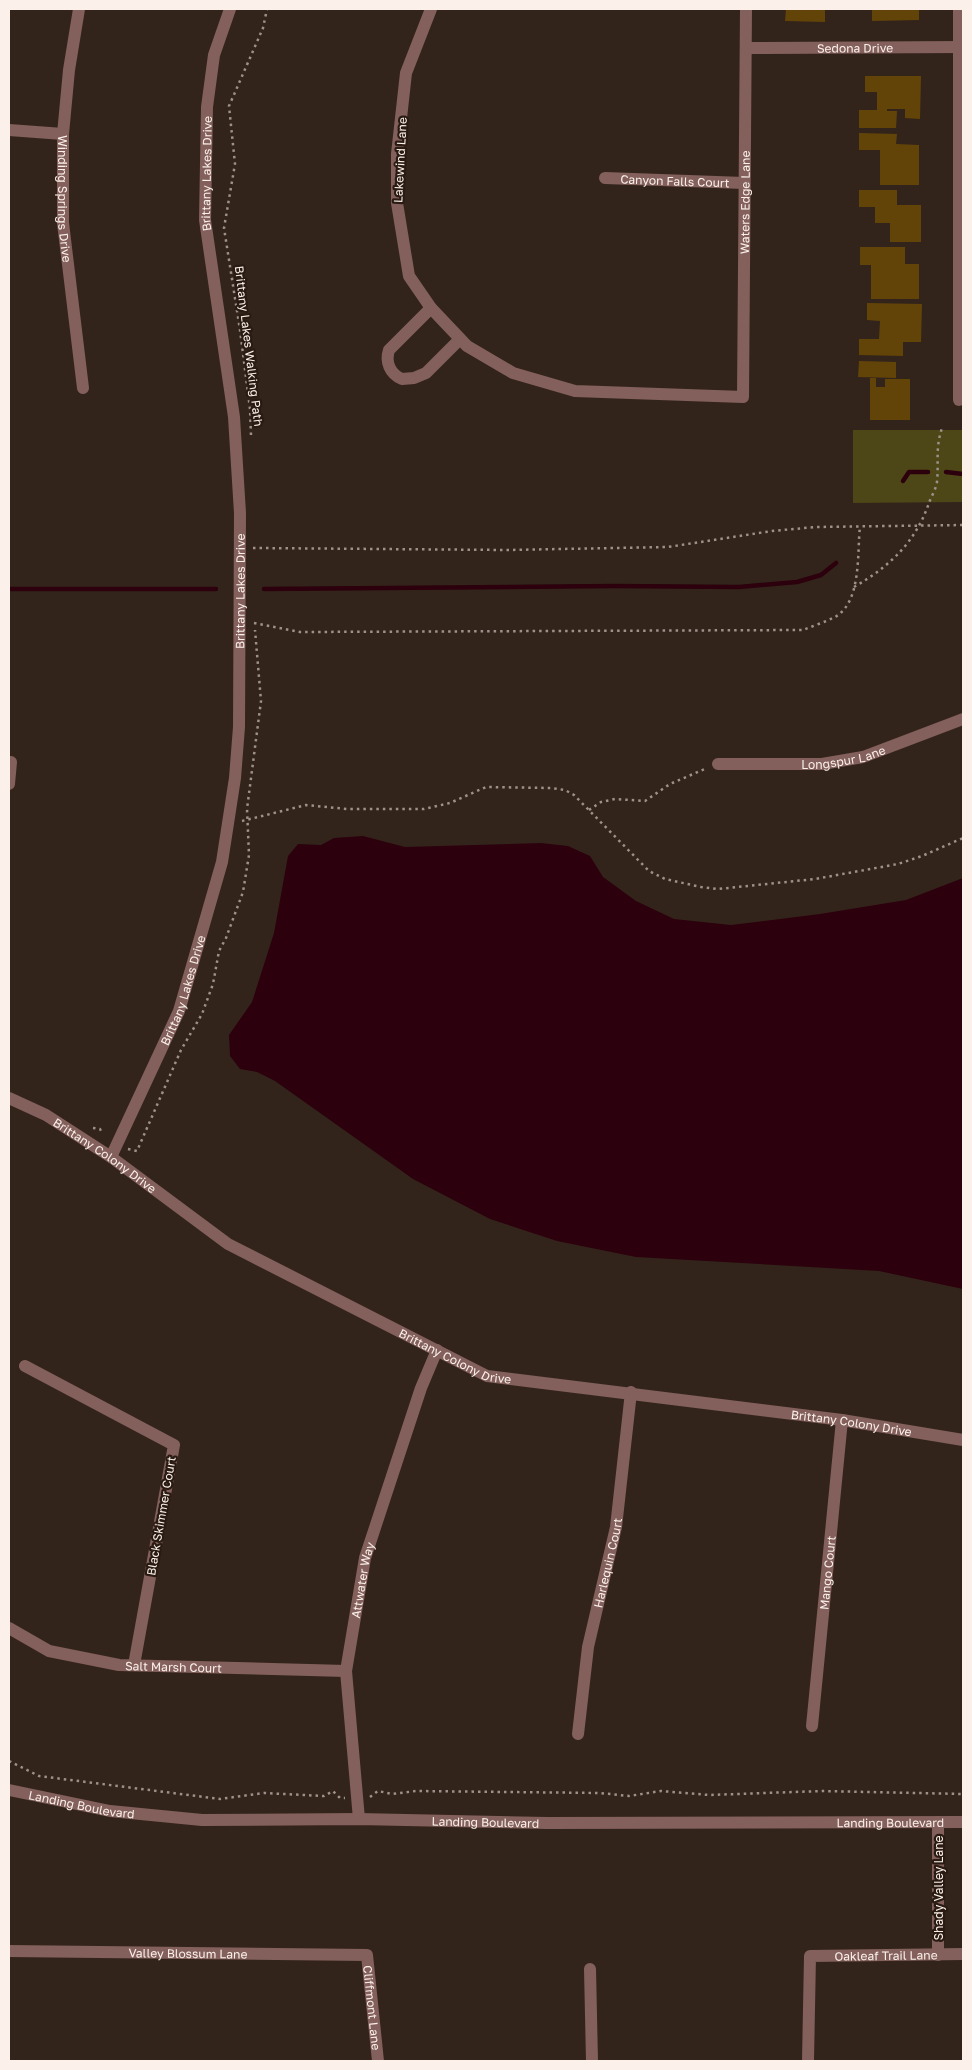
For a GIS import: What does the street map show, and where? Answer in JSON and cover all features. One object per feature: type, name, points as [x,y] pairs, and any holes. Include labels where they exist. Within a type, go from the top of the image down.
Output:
[{"type":"street","name":"Winding Springs Drive","points":[[79,9],[68,70],[63,134],[62,223],[83,388]]},
{"type":"street","name":"Brittany Lakes Drive","points":[[111,1157],[179,1011],[222,862],[239,727],[240,513],[234,417],[205,220],[207,107],[214,56],[230,9]]},
{"type":"street","name":"Lakewind Lane","points":[[431,9],[406,73],[397,154],[397,203],[408,276],[431,308],[467,346],[513,373],[575,391],[744,397]]},
{"type":"street","name":"Waters Edge Lane","points":[[744,397],[746,9]]},
{"type":"street","points":[[959,400],[960,9]]},
{"type":"street","name":"Sedona Drive","points":[[746,48],[961,47]]},
{"type":"street","points":[[9,130],[63,134]]},
{"type":"street","name":"Canyon Falls Court","points":[[605,178],[744,183]]},
{"type":"street","points":[[431,308],[389,350],[387,358],[392,373],[402,379],[420,376],[460,339]]},
{"type":"street","name":"Longspur Lane","points":[[718,764],[822,764],[863,757],[963,719]]},
{"type":"street","points":[[9,784],[11,762]]},
{"type":"street","name":"Brittany Colony Drive","points":[[9,1098],[46,1115],[111,1157],[228,1244],[487,1376],[631,1392],[842,1420],[963,1440]]},
{"type":"street","name":"Attwater Way","points":[[359,1819],[346,1671],[365,1558],[421,1388],[437,1350]]},
{"type":"street","name":"Black Skimmer Court","points":[[25,1366],[174,1445],[134,1665]]},
{"type":"street","name":"Harlequin Court","points":[[578,1734],[588,1647],[616,1527],[631,1392]]},
{"type":"street","name":"Mango Court","points":[[812,1726],[842,1420]]},
{"type":"street","name":"Salt Marsh Court","points":[[9,1628],[49,1651],[119,1665],[346,1671]]},
{"type":"street","name":"Landing Boulevard","points":[[9,1790],[110,1811],[202,1820],[359,1819],[546,1824],[963,1822]]},
{"type":"street","name":"Shady Valley Lane","points":[[938,1822],[938,1954]]},
{"type":"street","name":"Valley Blossum Lane","points":[[9,1951],[367,1955]]},
{"type":"street","name":"Oakleaf Trail Lane","points":[[808,2061],[810,1956],[963,1954]]},
{"type":"street","name":"Cliffmont Lane","points":[[367,1955],[378,2061]]},
{"type":"street","points":[[590,1969],[592,2061]]},
{"type":"path","name":"Brittany Lakes Walking Path","points":[[251,438],[250,409],[224,228],[234,164],[229,106],[263,28],[267,9]]},
{"type":"path","points":[[854,588],[880,572],[914,536],[921,525],[936,482],[936,459],[942,428]]},
{"type":"path","points":[[253,548],[507,550],[668,547],[772,531],[860,526],[963,525]]},
{"type":"path","points":[[254,623],[300,632],[802,630],[837,616],[850,600],[858,576],[857,552],[860,526]]},
{"type":"path","points":[[253,540],[253,557]]},
{"type":"path","points":[[88,1127],[100,1129],[101,1132],[129,1150],[137,1151],[181,1050],[202,1014],[213,984],[219,951],[226,938],[243,892],[249,855],[248,819],[261,701],[254,618]]},
{"type":"path","points":[[589,810],[601,802],[615,799],[645,801],[688,775],[718,764]]},
{"type":"path","points":[[228,824],[306,805],[347,809],[424,809],[450,803],[486,787],[506,786],[565,790],[574,795],[649,871],[665,879],[718,889],[815,880],[898,864],[963,838]]},
{"type":"path","points":[[9,1761],[39,1776],[220,1799],[264,1793],[324,1796],[333,1791],[340,1798],[371,1797],[378,1791],[392,1794],[416,1791],[600,1793],[629,1796],[661,1791],[710,1795],[822,1791],[963,1794]]},
{"type":"shaded area","points":[[853,430],[963,430],[963,502],[853,503]]},
{"type":"shaded area","points":[[363,836],[405,847],[541,843],[568,846],[590,856],[603,877],[636,901],[674,919],[731,925],[820,914],[906,900],[963,878],[963,1289],[879,1271],[636,1257],[557,1241],[490,1219],[413,1179],[275,1081],[257,1072],[240,1069],[230,1056],[229,1035],[252,1002],[274,933],[288,856],[298,844],[321,845],[334,838]]},
{"type":"building","points":[[786,9],[825,9],[825,22],[785,21]]},
{"type":"building","points":[[872,9],[919,9],[919,20],[872,21]]},
{"type":"building","points":[[865,76],[921,76],[920,119],[905,118],[905,109],[887,109],[887,111],[897,111],[896,128],[859,128],[859,110],[877,110],[877,92],[865,92]]},
{"type":"building","points":[[859,133],[897,134],[896,144],[919,145],[919,185],[880,185],[880,150],[859,150]]},
{"type":"building","points":[[859,190],[897,190],[897,205],[921,205],[921,242],[890,242],[890,223],[875,223],[875,207],[859,207]]},
{"type":"building","points":[[860,247],[905,247],[905,264],[919,264],[919,299],[871,299],[871,265],[860,265]]},
{"type":"building","points":[[867,303],[922,304],[921,342],[903,342],[903,356],[859,355],[859,339],[879,339],[880,321],[867,320]]},
{"type":"building","points":[[859,361],[896,362],[896,378],[858,377]]},
{"type":"building","points":[[870,378],[876,378],[876,387],[885,387],[885,379],[910,379],[910,420],[870,420]]},
{"type":"waterway","points":[[903,481],[909,472],[928,472]]},
{"type":"waterway","points":[[946,472],[963,474]]},
{"type":"waterway","points":[[264,589],[614,586],[739,587],[797,582],[821,575],[836,563]]},
{"type":"waterway","points":[[9,589],[216,589]]}]
